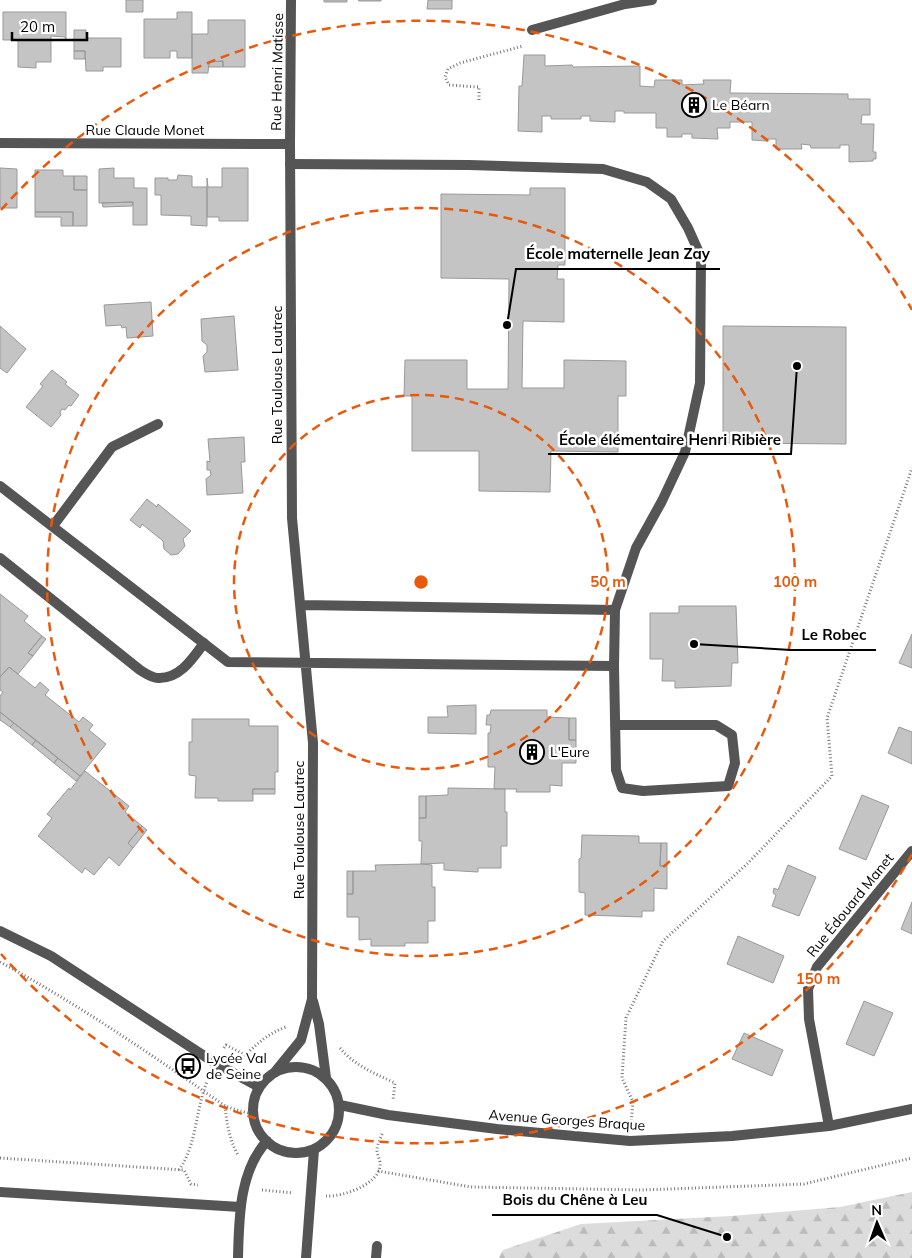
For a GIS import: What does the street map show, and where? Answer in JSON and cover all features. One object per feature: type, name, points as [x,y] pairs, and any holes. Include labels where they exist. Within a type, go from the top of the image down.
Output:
[{"type":"street","name":"Rue Henri Matisse","points":[[290,144],[291,0]]},
{"type":"street","points":[[532,30],[625,4],[652,0]]},
{"type":"street","name":"Rue Claude Monet","points":[[0,143],[290,144]]},
{"type":"street","name":"Rue Toulouse Lautrec","points":[[275,1072],[301,1040],[312,999],[313,743],[292,518],[290,144]]},
{"type":"street","points":[[290,164],[469,165],[603,169],[648,182],[671,199],[688,228],[702,257],[700,384],[685,452],[662,501],[636,548],[615,610],[614,666],[615,725],[616,770],[622,788],[643,791],[728,786],[735,762],[732,735],[716,725],[615,725]]},
{"type":"street","points":[[53,526],[112,447],[158,424]]},
{"type":"street","points":[[0,486],[228,662],[614,666]]},
{"type":"street","points":[[0,558],[140,670],[157,678],[171,676],[189,664],[204,643]]},
{"type":"street","points":[[301,605],[615,610]]},
{"type":"street","name":"Rue Édouard Manet","points":[[829,1126],[810,1019],[808,989],[818,967],[912,851]]},
{"type":"street","points":[[0,931],[51,956],[215,1063],[259,1087]]},
{"type":"street","name":"Rue Toulouse Lautrec","points":[[312,999],[319,1024],[326,1078]]},
{"type":"street","points":[[303,1067],[318,1072],[326,1078],[337,1095],[340,1105],[339,1119],[334,1131],[326,1142],[314,1150],[301,1153],[287,1152],[274,1147],[256,1127],[253,1114],[254,1100],[259,1087],[275,1072],[286,1068],[303,1067]]},
{"type":"street","name":"Avenue Georges Braque","points":[[340,1105],[388,1114],[497,1129],[630,1141],[732,1136],[829,1126],[912,1109]]},
{"type":"street","points":[[238,1258],[240,1207],[244,1189],[257,1151],[267,1141]]},
{"type":"street","points":[[306,1258],[314,1150]]},
{"type":"street","points":[[0,1192],[240,1207]]},
{"type":"street","points":[[376,1258],[377,1246]]},
{"type":"path","points":[[479,100],[478,88],[449,85],[445,77],[448,69],[460,63],[533,44],[532,30]]},
{"type":"path","points":[[630,1141],[633,1102],[622,1078],[626,1018],[663,941],[748,863],[832,776],[827,718],[912,468]]},
{"type":"path","points":[[0,962],[34,980],[225,1106],[253,1114]]},
{"type":"path","points":[[179,1170],[185,1161],[193,1140],[203,1090],[215,1063],[226,1045],[245,1055],[258,1042],[275,1031],[293,1024],[306,1025]]},
{"type":"path","points":[[244,1189],[329,1196],[346,1194],[362,1187],[374,1178],[380,1166],[377,1150],[395,1093],[395,1083],[361,1067],[348,1057],[337,1044]]},
{"type":"path","points":[[225,1106],[231,1143],[239,1158]]},
{"type":"path","points":[[0,1158],[184,1170],[191,1184],[199,1185]]},
{"type":"path","points":[[378,1171],[471,1187],[642,1190],[804,1184],[912,1158]]},
{"type":"green space","points":[[912,1192],[912,1258],[499,1258],[503,1250],[581,1224],[731,1216],[840,1207]]},
{"type":"building","points":[[126,0],[143,0],[143,12],[126,12]]},
{"type":"building","points":[[324,0],[347,0],[347,2],[324,2]]},
{"type":"building","points":[[381,0],[381,1],[359,1]]},
{"type":"building","points":[[428,0],[452,0],[452,9],[427,9]]},
{"type":"building","points":[[3,12],[66,12],[66,41],[65,37],[51,36],[51,62],[36,62],[36,68],[18,67],[18,40],[3,40]]},
{"type":"building","points":[[177,12],[192,12],[192,58],[177,58],[177,51],[170,51],[170,58],[144,58],[144,19],[177,19]]},
{"type":"building","points":[[208,20],[245,20],[245,67],[223,67],[223,61],[209,62],[208,73],[192,73],[192,34],[208,34]]},
{"type":"building","points":[[74,30],[86,30],[86,38],[121,38],[121,67],[103,67],[103,71],[86,71],[85,51],[74,51]]},
{"type":"building","points":[[74,51],[85,51],[85,59],[74,59]]},
{"type":"building","name":"Le Béarn","points":[[524,55],[545,55],[545,66],[640,66],[640,86],[654,87],[655,80],[682,80],[682,85],[704,84],[703,80],[731,80],[730,93],[848,94],[848,99],[870,99],[870,115],[862,115],[861,124],[874,124],[873,152],[876,152],[876,159],[873,159],[873,161],[849,162],[849,145],[840,145],[840,148],[811,148],[810,145],[801,144],[802,149],[776,149],[776,139],[767,139],[767,141],[752,140],[752,122],[730,122],[730,128],[717,128],[718,139],[692,138],[692,134],[682,134],[682,137],[667,137],[667,128],[656,128],[656,113],[624,113],[624,111],[615,111],[615,122],[590,121],[590,116],[581,116],[581,119],[551,119],[551,116],[542,116],[542,132],[518,131],[519,86],[522,86]]},
{"type":"building","points":[[223,61],[223,67],[209,67],[209,62]]},
{"type":"building","points":[[0,168],[17,169],[17,208],[0,208]]},
{"type":"building","points":[[114,168],[114,178],[134,178],[134,188],[147,188],[147,225],[133,225],[133,202],[99,203],[99,169]]},
{"type":"building","points":[[222,168],[248,168],[248,221],[219,221],[219,217],[207,217],[207,178],[208,187],[222,187]]},
{"type":"building","points":[[35,170],[63,170],[63,176],[74,176],[74,190],[87,190],[87,226],[73,226],[73,212],[35,212]]},
{"type":"building","points":[[178,175],[192,176],[192,187],[207,187],[207,226],[191,225],[191,216],[161,215],[161,195],[155,195],[155,178],[177,180]]},
{"type":"building","points":[[74,176],[87,176],[87,190],[74,190]]},
{"type":"building","points":[[530,188],[565,188],[565,265],[558,265],[557,279],[564,279],[564,322],[523,321],[522,388],[564,388],[564,360],[626,361],[626,396],[618,396],[618,452],[551,451],[550,492],[479,491],[479,451],[412,451],[412,396],[404,396],[405,360],[467,360],[467,389],[508,389],[509,279],[441,278],[441,194],[530,195]]},
{"type":"building","points":[[133,202],[132,206],[103,207],[102,203]]},
{"type":"building","points":[[35,212],[73,212],[73,226],[61,226],[61,217],[35,217]]},
{"type":"building","points":[[151,302],[153,336],[127,338],[126,327],[122,328],[121,325],[106,326],[104,305]]},
{"type":"building","points":[[234,316],[238,370],[205,372],[203,356],[207,352],[207,345],[202,341],[201,319]]},
{"type":"building","points":[[0,326],[26,349],[7,373],[0,368]]},
{"type":"building","points":[[723,326],[846,327],[846,444],[723,443]]},
{"type":"building","points":[[52,370],[79,395],[71,406],[69,405],[65,410],[62,409],[61,415],[51,427],[26,407],[43,386],[40,384]]},
{"type":"building","points":[[244,437],[245,462],[241,462],[243,493],[207,495],[206,479],[211,475],[210,470],[207,470],[207,461],[210,462],[208,439]]},
{"type":"building","points":[[147,499],[157,507],[158,504],[191,531],[183,539],[185,546],[178,554],[171,555],[164,549],[163,541],[142,524],[140,528],[130,520]]},
{"type":"building","points":[[0,594],[28,616],[24,621],[42,636],[28,653],[33,656],[18,674],[9,667],[0,677]]},
{"type":"building","points":[[679,606],[736,606],[738,663],[732,663],[731,686],[675,688],[675,681],[662,681],[663,659],[650,659],[650,613],[679,613]]},
{"type":"building","points":[[912,634],[912,668],[899,663]]},
{"type":"building","points":[[42,636],[46,639],[33,656],[28,653]]},
{"type":"building","points":[[9,667],[35,688],[40,682],[49,690],[45,695],[79,722],[83,717],[93,725],[89,730],[106,744],[80,776],[0,712],[0,696],[3,692],[0,690],[0,677]]},
{"type":"building","points":[[476,705],[476,734],[428,733],[428,717],[448,717],[447,706]]},
{"type":"building","name":"L'Eure","points":[[491,710],[547,710],[547,717],[569,718],[569,740],[576,740],[576,763],[562,763],[562,786],[550,785],[550,792],[516,792],[517,789],[494,789],[495,767],[488,767],[488,733],[490,733],[491,725],[486,725],[487,715],[490,715]]},
{"type":"building","points":[[0,712],[14,723],[10,727],[0,720]]},
{"type":"building","points":[[569,718],[576,718],[576,740],[569,740]]},
{"type":"building","points":[[192,719],[249,719],[249,726],[278,726],[278,772],[275,772],[275,789],[253,789],[253,801],[218,801],[218,798],[195,798],[196,776],[189,775],[189,742],[192,742]]},
{"type":"building","points":[[14,723],[36,740],[32,745],[10,727]]},
{"type":"building","points":[[899,727],[912,732],[912,764],[888,753]]},
{"type":"building","points":[[36,740],[58,758],[54,763],[32,745]]},
{"type":"building","points":[[58,758],[80,776],[76,781],[54,763]]},
{"type":"building","points":[[85,771],[129,806],[125,812],[142,826],[128,843],[133,848],[119,866],[109,857],[94,875],[85,868],[82,873],[38,836],[52,818],[47,814]]},
{"type":"building","points":[[448,788],[505,789],[507,846],[501,846],[501,868],[478,868],[478,872],[444,870],[444,863],[421,864],[422,841],[419,841],[419,818],[426,818],[426,796],[448,795]]},
{"type":"building","points":[[253,789],[275,789],[275,794],[252,794]]},
{"type":"building","points":[[862,795],[889,806],[866,860],[839,849]]},
{"type":"building","points":[[419,796],[426,796],[426,818],[419,818]]},
{"type":"building","points":[[142,826],[147,830],[133,848],[128,843]]},
{"type":"building","points":[[582,835],[639,836],[639,843],[661,843],[660,866],[667,866],[667,889],[654,888],[654,911],[642,911],[642,917],[585,915],[585,893],[579,892],[579,859],[581,858]]},
{"type":"building","points":[[661,843],[667,843],[667,866],[660,866]]},
{"type":"building","points":[[375,865],[432,865],[432,887],[435,887],[435,921],[428,921],[428,943],[405,943],[405,946],[371,946],[371,939],[359,940],[359,917],[347,917],[347,894],[353,894],[353,871],[376,871]]},
{"type":"building","points":[[788,865],[816,877],[799,916],[772,906],[776,895],[773,893],[774,888],[778,890]]},
{"type":"building","points":[[347,871],[353,871],[353,894],[347,894]]},
{"type":"building","points":[[912,902],[912,934],[901,929]]},
{"type":"building","points":[[738,936],[784,956],[773,983],[727,964]]},
{"type":"building","points":[[864,1001],[893,1013],[874,1056],[846,1044]]},
{"type":"building","points":[[744,1033],[783,1050],[772,1076],[732,1059]]},
{"type":"place","name":"Le Béarn","points":[[694,105]]},
{"type":"place","name":"École maternelle Jean Zay","points":[[507,325]]},
{"type":"place","name":"École élémentaire Henri Ribière","points":[[797,366]]},
{"type":"place","name":"Le Robec","points":[[694,644]]},
{"type":"place","name":"L'Eure","points":[[532,752]]},
{"type":"place","name":"Lycée Val de Seine","points":[[188,1066]]},
{"type":"place","name":"Bois du Chêne à Leu","points":[[727,1237]]}]
